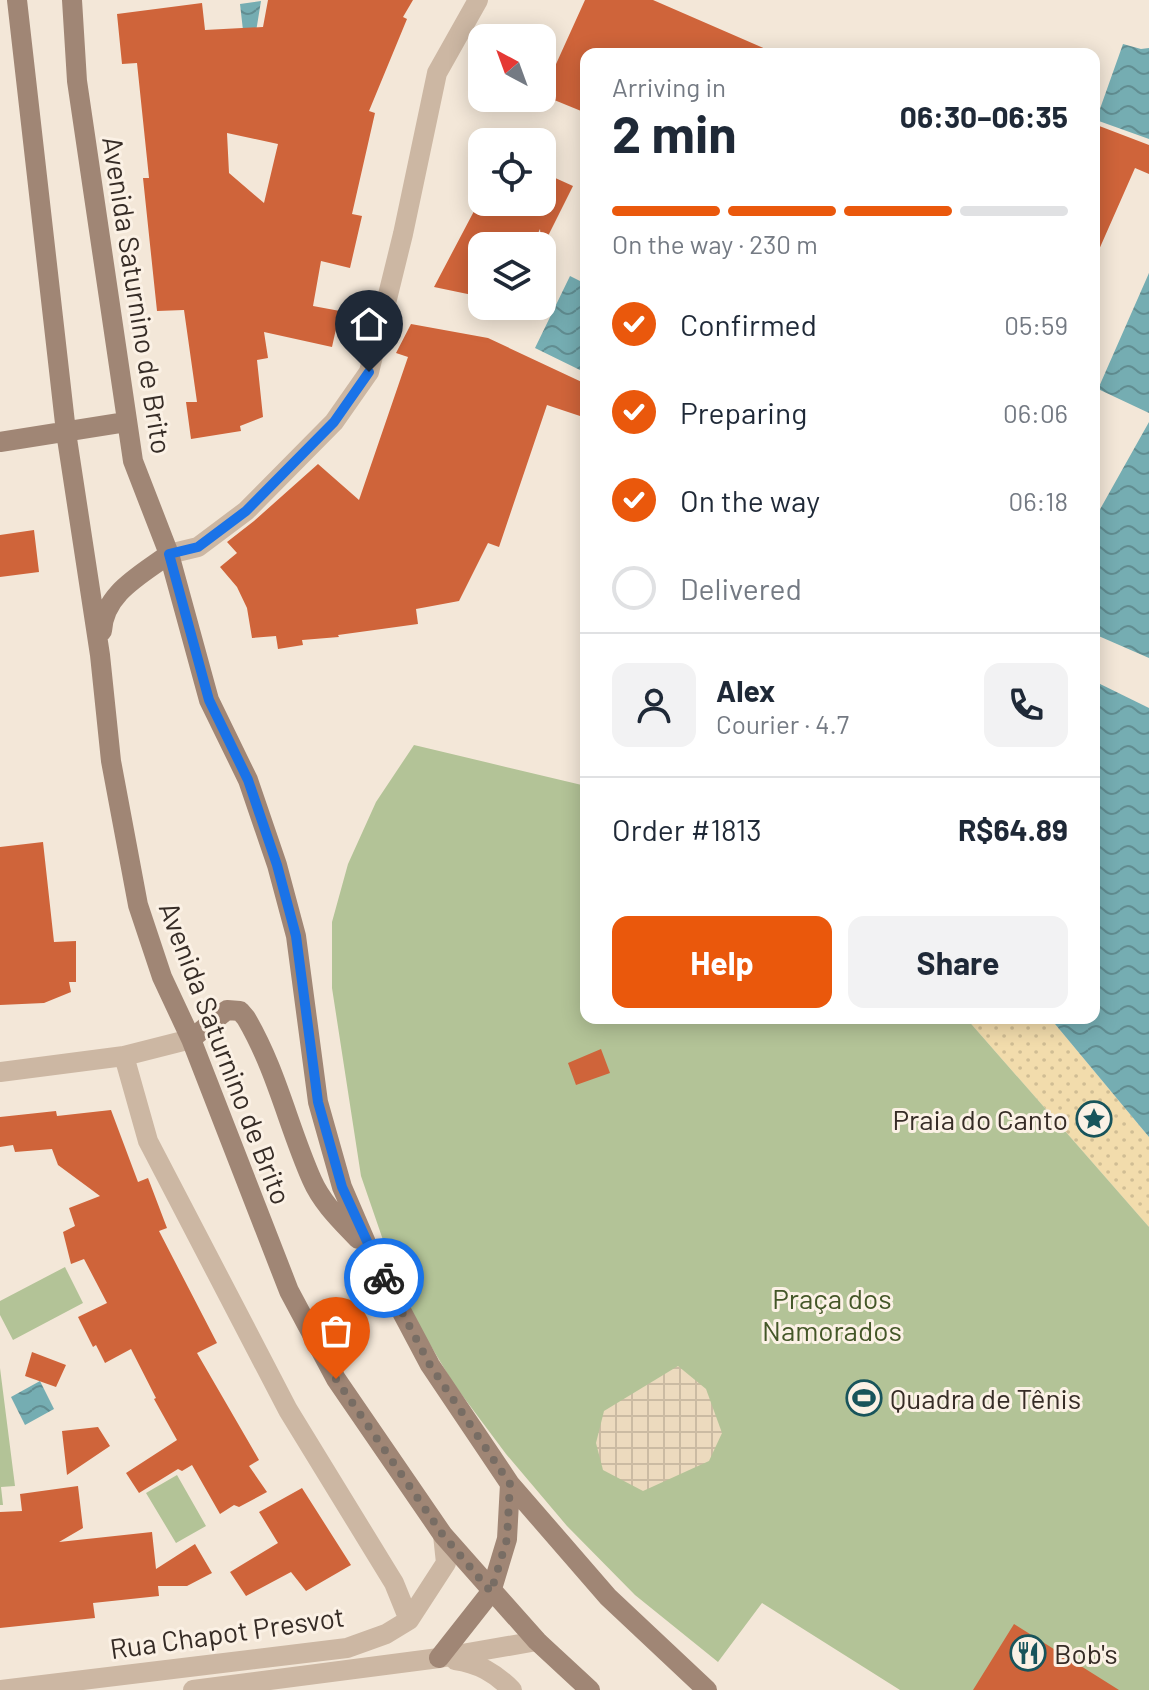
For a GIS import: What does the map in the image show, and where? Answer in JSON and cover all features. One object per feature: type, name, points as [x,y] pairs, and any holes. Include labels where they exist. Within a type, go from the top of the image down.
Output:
[{"type":"main road","name":"Avenida Saturnino de Brito","points":[[17,0],[66,432],[100,655],[111,761],[138,905],[162,977],[191,1039],[289,1291],[336,1379],[443,1535],[537,1641],[590,1690]]},
{"type":"main road","name":"Avenida Saturnino de Brito","points":[[72,0],[77,81],[133,461],[169,554],[209,700],[248,780],[277,865],[296,936],[318,1102],[342,1187],[370,1252],[430,1365],[510,1484],[608,1597],[707,1690]]},
{"type":"main road","points":[[0,442],[126,422]]},
{"type":"main road","points":[[100,655],[102,619],[112,597],[169,554]]},
{"type":"main road","points":[[191,1039],[227,1010],[240,1011],[246,1018],[276,1077],[313,1182],[331,1210],[370,1252]]},
{"type":"main road","points":[[439,1658],[491,1592],[507,1539],[510,1484]]},
{"type":"street","points":[[169,554],[198,547],[246,511],[334,422],[369,372],[403,234],[437,73],[478,0]]},
{"type":"street","points":[[0,1072],[124,1056],[191,1039]]},
{"type":"street","points":[[124,1056],[148,1141],[161,1167],[288,1410],[394,1583],[409,1620]]},
{"type":"street","name":"Rua Chapot Presvot","points":[[0,1690],[347,1648],[386,1634],[409,1620],[446,1563],[443,1535]]},
{"type":"street","name":"Rua Chapot Presvot","points":[[193,1690],[439,1658],[537,1641]]},
{"type":"street","points":[[439,1658],[473,1663],[499,1677],[512,1690]]},
{"type":"sand","name":"Praia do Canto","points":[[971,1024],[1055,1024],[1149,1137],[1149,1227]]},
{"type":"green space","name":"Praça dos Namorados","points":[[414,745],[580,785],[580,1024],[971,1024],[1149,1227],[1149,1690],[900,1690],[762,1603],[718,1662],[635,1595],[567,1526],[506,1454],[453,1383],[404,1301],[361,1176],[332,988],[332,922],[348,864],[376,802]]},
{"type":"green space","points":[[65,1267],[83,1303],[13,1340],[0,1315],[0,1301]]},
{"type":"green space","points":[[0,1368],[15,1486],[1,1487],[3,1505],[0,1505]]},
{"type":"green space","points":[[177,1475],[206,1526],[176,1543],[146,1493]]},
{"type":"shaded area","points":[[678,1366],[706,1389],[722,1433],[709,1461],[643,1491],[603,1470],[596,1443],[604,1411]]},
{"type":"water","points":[[261,1],[255,38],[244,39],[240,4]]},
{"type":"water","points":[[1123,44],[1149,48],[1149,139],[1100,121],[1100,109]]},
{"type":"water","points":[[1149,273],[1149,413],[1100,390]]},
{"type":"water","points":[[570,276],[580,281],[580,370],[535,348],[549,320],[556,320],[556,305]]},
{"type":"water","points":[[1149,422],[1149,1137],[1055,1024],[1100,1024],[1100,509]]},
{"type":"water","points":[[40,1381],[54,1409],[25,1425],[11,1397]]},
{"type":"pier","points":[[1100,637],[1149,658],[1149,708],[1100,684]]},
{"type":"building","points":[[268,0],[413,0],[403,17],[407,19],[369,111],[375,113],[352,214],[362,216],[350,268],[321,261],[313,306],[340,311],[332,347],[264,332],[268,358],[257,360],[263,417],[240,426],[241,431],[191,439],[186,402],[197,402],[184,310],[157,311],[143,178],[149,178],[137,63],[122,64],[117,14],[202,3],[205,30],[263,27]],"holes":[[[227,133],[278,144],[264,203],[229,173]]]},
{"type":"building","points":[[585,0],[653,0],[763,48],[580,48],[580,111],[556,101],[556,64]]},
{"type":"building","points":[[1100,126],[1149,145],[1149,174],[1135,168],[1100,247]]},
{"type":"building","points":[[556,178],[573,186],[550,232],[540,232],[540,229],[539,232],[468,232],[468,294],[434,287],[471,216],[556,216]]},
{"type":"building","points":[[411,324],[488,338],[580,381],[580,416],[547,405],[499,547],[488,543],[459,601],[416,609],[418,624],[302,640],[303,645],[278,649],[276,636],[252,638],[247,608],[237,587],[220,567],[237,553],[227,542],[318,464],[359,500],[408,357],[396,353]]},
{"type":"building","points":[[34,530],[39,572],[0,577],[0,535]]},
{"type":"building","points":[[43,842],[54,942],[76,941],[76,982],[69,982],[71,992],[44,1003],[0,1005],[0,847]]},
{"type":"building","points":[[601,1049],[610,1073],[576,1085],[568,1063]]},
{"type":"building","points":[[111,1110],[138,1182],[148,1178],[167,1228],[159,1231],[217,1343],[197,1353],[259,1460],[249,1466],[267,1492],[220,1514],[192,1465],[182,1471],[178,1469],[139,1493],[126,1473],[177,1440],[131,1349],[105,1363],[78,1317],[107,1303],[84,1259],[71,1264],[63,1232],[75,1226],[69,1208],[100,1196],[58,1165],[52,1149],[15,1152],[13,1145],[0,1147],[0,1117],[56,1111],[57,1116]]},
{"type":"building","points":[[32,1352],[66,1365],[56,1387],[25,1376]]},
{"type":"building","points":[[98,1427],[110,1446],[67,1475],[62,1431]]},
{"type":"building","points":[[78,1486],[83,1528],[59,1542],[152,1532],[156,1569],[195,1544],[212,1573],[187,1586],[158,1586],[159,1596],[93,1603],[95,1618],[0,1628],[0,1512],[22,1511],[20,1494]]},
{"type":"building","points":[[302,1488],[351,1565],[306,1591],[291,1572],[246,1596],[230,1572],[278,1543],[259,1512]]},
{"type":"building","name":"Bob's","points":[[1014,1624],[1119,1690],[973,1690]]},
{"type":"way so far","points":[[336,1379],[443,1535],[491,1592],[507,1539],[510,1484],[430,1365],[384,1278]]},
{"type":"place","name":"Praia do Canto","points":[[1094,1119]]},
{"type":"place","name":"Quadra de Tênis","points":[[864,1398]]},
{"type":"place","name":"Bob's","points":[[1028,1653]]},
{"type":"route","points":[[369,372],[334,422],[246,511],[198,547],[169,554],[209,700],[248,780],[277,865],[296,936],[318,1102],[342,1187],[384,1278]]}]
